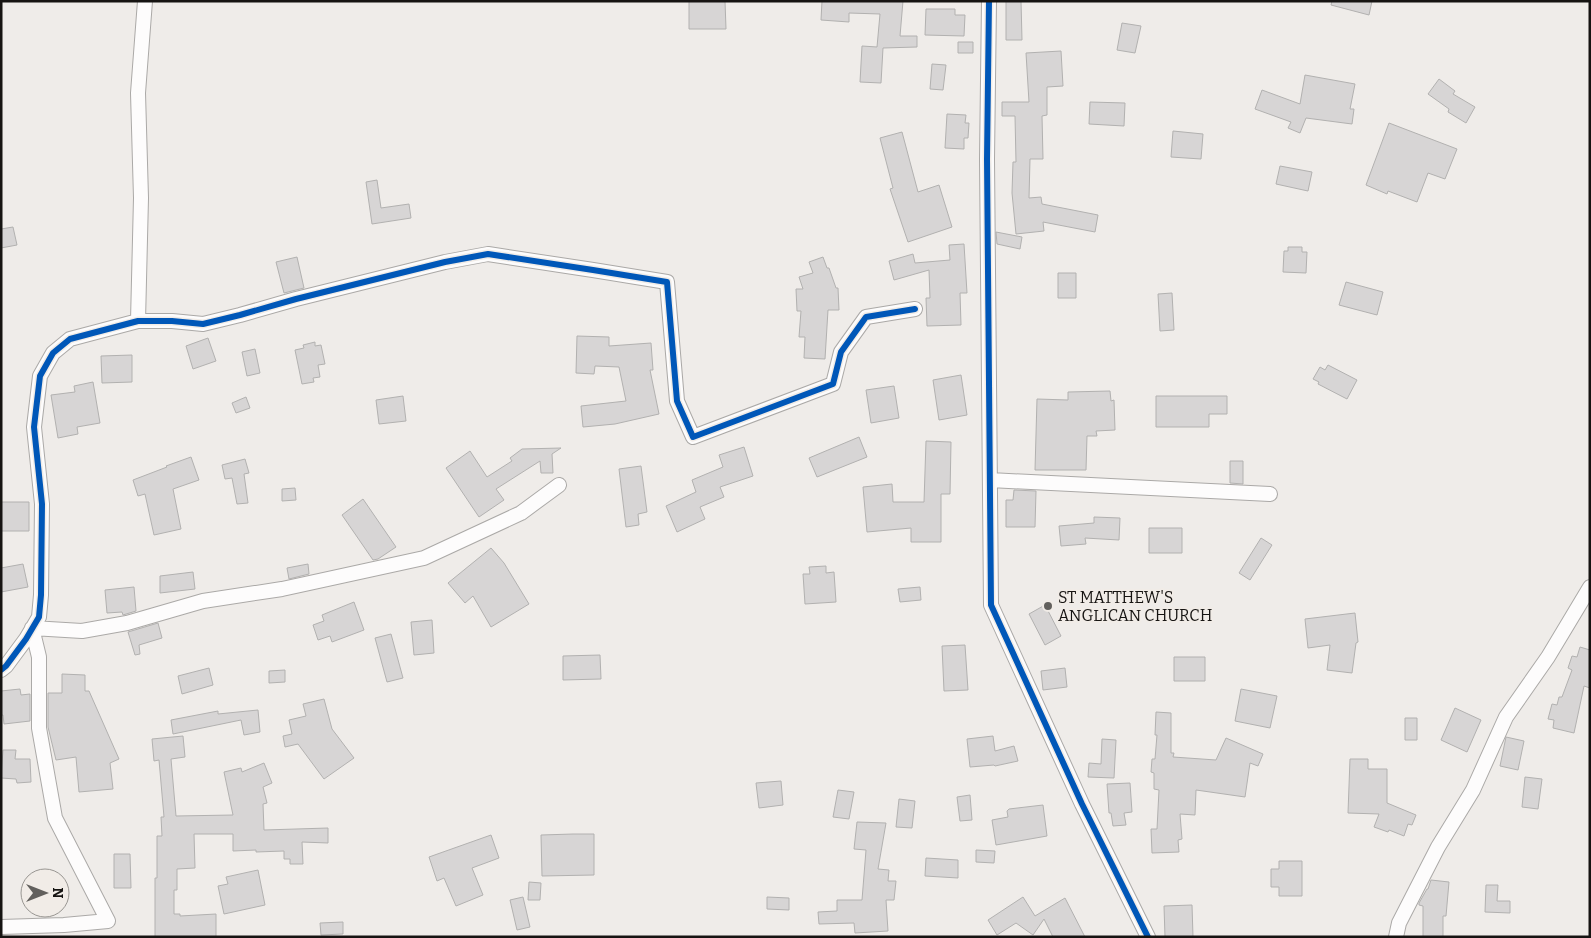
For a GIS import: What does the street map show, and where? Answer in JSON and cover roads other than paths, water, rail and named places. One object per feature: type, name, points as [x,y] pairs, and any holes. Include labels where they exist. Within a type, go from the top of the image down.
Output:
[{"type":"street","points":[[138,321],[142,198],[138,93],[145,1]]},
{"type":"street","points":[[989,1],[987,158],[991,605],[1082,804],[1148,937]]},
{"type":"street","points":[[1,670],[6,666],[39,617],[42,504],[34,427],[40,376],[53,353],[70,339],[138,321],[172,321],[203,324],[445,262],[488,254],[593,270],[667,282],[677,401],[693,437],[833,384],[842,352],[866,317],[915,309]]},
{"type":"street","points":[[990,480],[1270,494]]},
{"type":"street","points":[[32,628],[82,630],[127,623],[203,601],[282,589],[424,558],[521,513],[559,485]]},
{"type":"street","points":[[1396,937],[1399,923],[1438,847],[1473,790],[1506,717],[1548,657],[1590,587]]},
{"type":"street","points":[[1,927],[64,925],[108,921],[55,818],[39,728],[39,657],[32,628]]},
{"type":"place","name":"ST MATTHEW'S ANGLICAN CHURCH","points":[[1048,606]]}]
